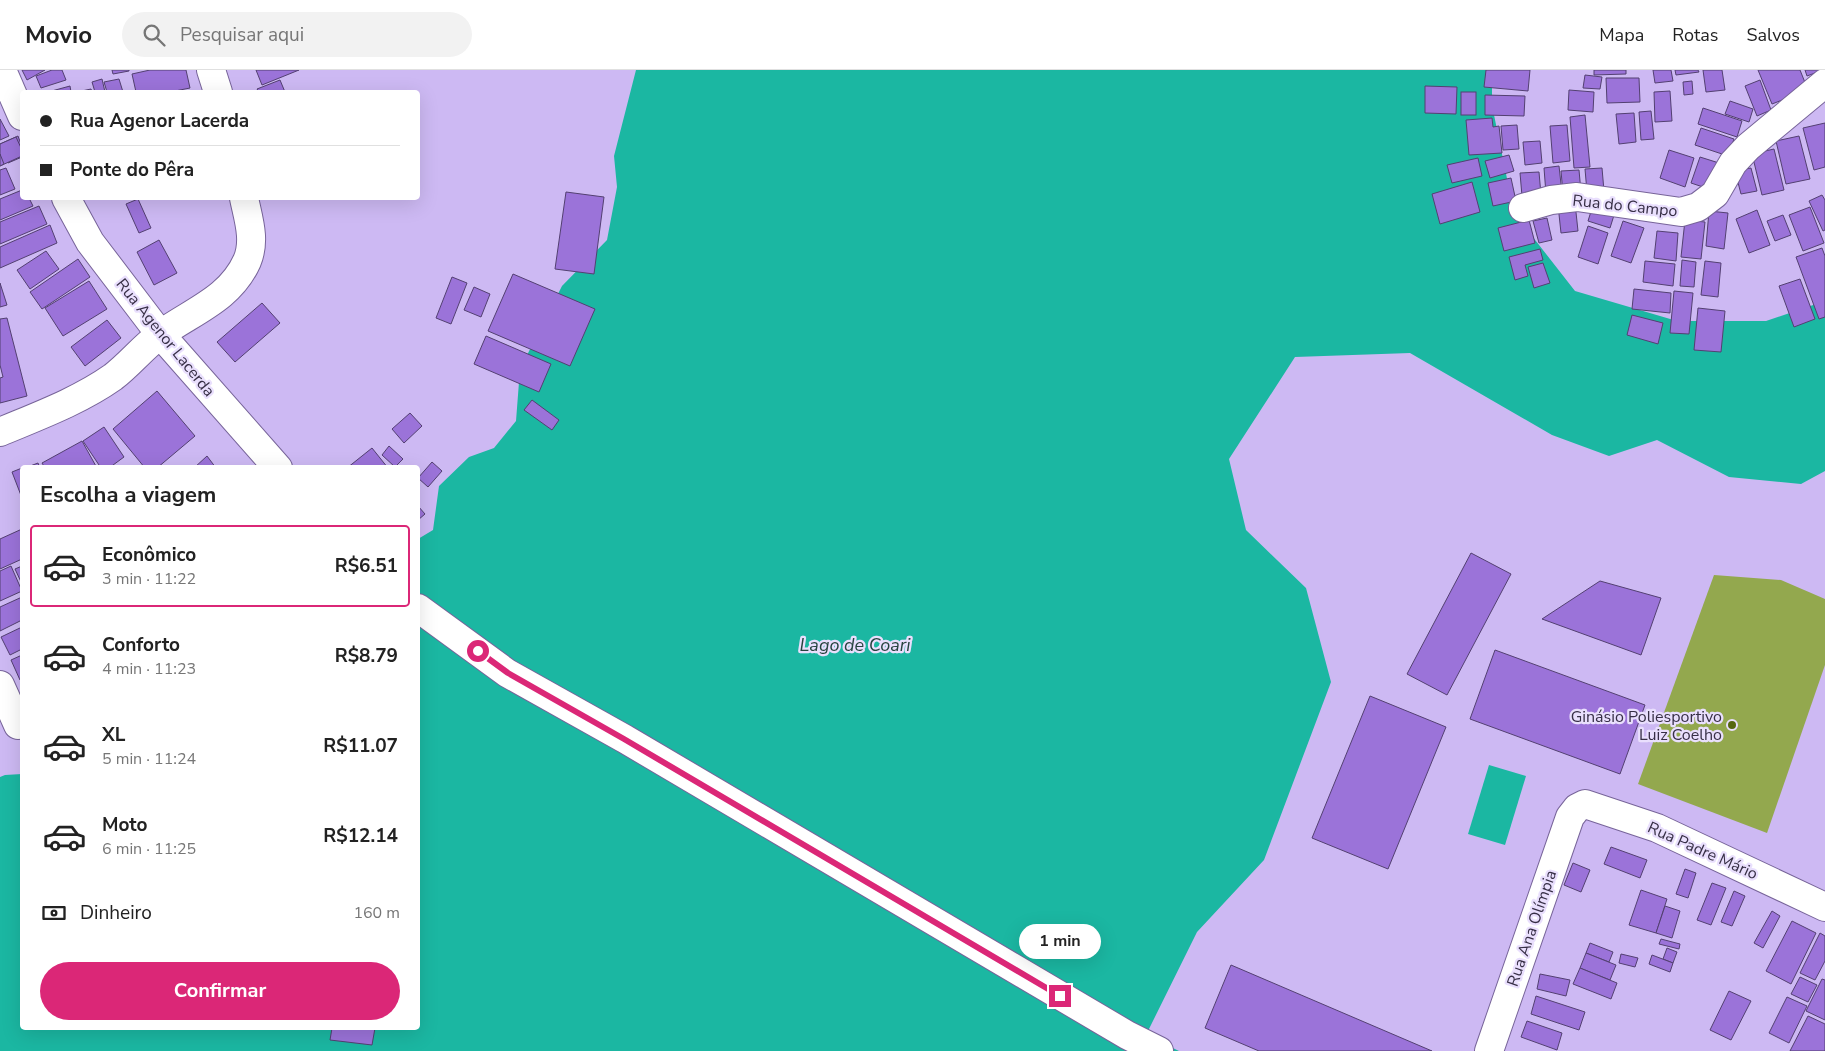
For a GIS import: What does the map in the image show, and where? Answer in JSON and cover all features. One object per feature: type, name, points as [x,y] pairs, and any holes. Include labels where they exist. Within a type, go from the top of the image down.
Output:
[{"type":"street","points":[[2,70],[20,111]]},
{"type":"street","points":[[211,70],[217,90]]},
{"type":"street","name":"Rua do Campo","points":[[1523,208],[1551,200],[1578,198],[1681,212],[1698,207],[1715,194],[1733,162],[1748,147],[1825,83]]},
{"type":"street","name":"Rua Agenor Lacerda","points":[[67,200],[90,242],[160,334],[275,465]]},
{"type":"street","points":[[0,432],[70,403],[113,376],[160,334],[221,297],[247,260],[252,235],[244,200]]},
{"type":"street","points":[[420,609],[508,673],[624,739],[1127,1035],[1159,1051]]},
{"type":"street","points":[[0,685],[14,728]]},
{"type":"street","name":"Rua Padre Mário","points":[[1577,808],[1585,804],[1657,828],[1825,907]]},
{"type":"street","name":"Rua Ana Olímpia","points":[[1489,1051],[1570,817],[1577,808]]},
{"type":"shaded area","name":"Ginásio Poliesportivo Luiz Coelho","points":[[1714,575],[1781,580],[1825,599],[1825,665],[1767,833],[1638,784]]},
{"type":"water","name":"Lago de Coari","points":[[636,70],[1492,70],[1492,105],[1514,213],[1575,291],[1677,321],[1766,321],[1825,301],[1825,471],[1801,484],[1729,477],[1657,440],[1609,456],[1552,435],[1410,353],[1295,357],[1229,459],[1246,530],[1306,588],[1331,682],[1264,860],[1197,932],[1146,1035],[1179,1051],[0,1051],[0,777],[20,774],[20,1030],[420,1030],[420,538],[433,530],[439,486],[469,457],[494,448],[516,421],[520,369],[562,286],[607,240],[617,187],[614,156]]},
{"type":"water","points":[[1489,765],[1526,776],[1505,845],[1468,834]]},
{"type":"building","points":[[22,70],[45,70],[27,80]]},
{"type":"building","points":[[52,70],[62,70],[66,80],[41,88],[36,76]]},
{"type":"building","points":[[112,70],[129,70],[129,71],[113,74]]},
{"type":"building","points":[[150,70],[186,70],[190,88],[180,90],[136,90],[132,74]]},
{"type":"building","points":[[256,70],[299,70],[262,85]]},
{"type":"building","points":[[1486,70],[1530,70],[1528,91],[1484,87]]},
{"type":"building","points":[[1594,70],[1626,70],[1626,74],[1594,75]]},
{"type":"building","points":[[1653,70],[1671,70],[1673,81],[1655,83]]},
{"type":"building","points":[[1675,70],[1698,70],[1699,72],[1676,75]]},
{"type":"building","points":[[1703,70],[1722,70],[1725,90],[1706,92]]},
{"type":"building","points":[[1758,70],[1800,70],[1808,90],[1772,104]]},
{"type":"building","points":[[1805,70],[1823,70],[1807,76]]},
{"type":"building","points":[[1585,75],[1602,77],[1600,89],[1583,88]]},
{"type":"building","points":[[1606,78],[1639,78],[1640,102],[1607,103]]},
{"type":"building","points":[[102,79],[105,90],[94,90],[92,82]]},
{"type":"building","points":[[119,79],[122,90],[106,90],[104,82]]},
{"type":"building","points":[[280,80],[284,90],[258,90]]},
{"type":"building","points":[[1760,80],[1771,110],[1757,116],[1745,86]]},
{"type":"building","points":[[1692,81],[1693,94],[1684,95],[1683,82]]},
{"type":"building","points":[[70,86],[71,90],[55,90]]},
{"type":"building","points":[[1425,86],[1457,87],[1456,114],[1425,113]]},
{"type":"building","points":[[1569,90],[1594,92],[1593,112],[1568,110]]},
{"type":"building","points":[[1670,91],[1672,121],[1655,122],[1654,92]]},
{"type":"building","points":[[1461,92],[1476,92],[1476,115],[1461,115]]},
{"type":"building","points":[[1485,95],[1525,96],[1524,116],[1485,115]]},
{"type":"building","points":[[1730,101],[1753,109],[1749,122],[1725,114]]},
{"type":"building","points":[[1703,108],[1742,121],[1737,137],[1698,124]]},
{"type":"building","points":[[1651,111],[1654,139],[1641,140],[1639,112]]},
{"type":"building","points":[[1634,113],[1636,142],[1619,144],[1616,114]]},
{"type":"building","points":[[1585,115],[1590,167],[1574,168],[1570,117]]},
{"type":"building","points":[[1492,118],[1493,127],[1499,126],[1502,153],[1469,155],[1466,120]]},
{"type":"building","points":[[0,119],[9,136],[0,140]]},
{"type":"building","points":[[1825,123],[1825,167],[1814,170],[1803,128]]},
{"type":"building","points":[[1517,125],[1519,149],[1503,150],[1501,126]]},
{"type":"building","points":[[1567,125],[1570,161],[1553,163],[1550,126]]},
{"type":"building","points":[[1701,128],[1734,139],[1728,156],[1695,145]]},
{"type":"building","points":[[18,136],[20,158],[8,163],[0,144]]},
{"type":"building","points":[[1799,136],[1810,179],[1786,184],[1776,141]]},
{"type":"building","points":[[16,137],[20,146],[20,157],[0,166],[0,144]]},
{"type":"building","points":[[1540,141],[1542,163],[1525,165],[1523,142]]},
{"type":"building","points":[[1774,149],[1784,190],[1762,195],[1752,154]]},
{"type":"building","points":[[1669,150],[1694,158],[1685,187],[1660,178]]},
{"type":"building","points":[[0,154],[4,164],[0,166]]},
{"type":"building","points":[[1509,155],[1514,171],[1490,178],[1485,161]]},
{"type":"building","points":[[1700,157],[1719,163],[1709,189],[1691,183]]},
{"type":"building","points":[[1478,158],[1482,176],[1452,183],[1447,165]]},
{"type":"building","points":[[1559,166],[1562,193],[1546,194],[1544,168]]},
{"type":"building","points":[[6,168],[15,189],[0,195],[0,170]]},
{"type":"building","points":[[1602,168],[1604,191],[1587,192],[1585,169]]},
{"type":"building","points":[[1751,168],[1757,191],[1741,194],[1735,171]]},
{"type":"building","points":[[1579,170],[1581,192],[1563,193],[1561,171]]},
{"type":"building","points":[[1539,172],[1541,195],[1522,196],[1520,173]]},
{"type":"building","points":[[1511,178],[1516,201],[1493,206],[1488,183]]},
{"type":"building","points":[[1472,182],[1480,212],[1440,224],[1432,194]]},
{"type":"building","points":[[20,191],[20,200],[30,200],[33,206],[0,220],[0,199]]},
{"type":"building","points":[[566,192],[604,197],[594,274],[555,269]]},
{"type":"building","points":[[1822,195],[1825,200],[1825,230],[1823,231],[1809,201]]},
{"type":"building","points":[[138,200],[151,228],[139,233],[126,204]]},
{"type":"building","points":[[1575,203],[1578,231],[1561,233],[1558,205]]},
{"type":"building","points":[[1593,205],[1615,212],[1610,228],[1588,221]]},
{"type":"building","points":[[39,206],[47,224],[0,244],[0,222]]},
{"type":"building","points":[[1810,207],[1824,243],[1803,251],[1789,215]]},
{"type":"building","points":[[1757,210],[1770,245],[1749,253],[1736,219]]},
{"type":"building","points":[[1709,211],[1728,213],[1724,249],[1706,246]]},
{"type":"building","points":[[1783,215],[1791,235],[1775,241],[1767,221]]},
{"type":"building","points":[[1547,218],[1552,240],[1539,243],[1533,221]]},
{"type":"building","points":[[1529,220],[1535,243],[1504,251],[1498,228]]},
{"type":"building","points":[[1685,220],[1705,222],[1701,259],[1681,257]]},
{"type":"building","points":[[1623,221],[1644,228],[1631,263],[1611,256]]},
{"type":"building","points":[[50,225],[57,243],[0,268],[0,247]]},
{"type":"building","points":[[1588,226],[1608,233],[1598,264],[1578,257]]},
{"type":"building","points":[[1657,231],[1678,233],[1676,261],[1654,258]]},
{"type":"building","points":[[159,240],[177,273],[154,285],[137,252]]},
{"type":"building","points":[[1822,248],[1825,256],[1825,317],[1819,319],[1796,257]]},
{"type":"building","points":[[1540,249],[1543,260],[1525,265],[1528,276],[1515,280],[1509,257]]},
{"type":"building","points":[[46,251],[59,269],[30,289],[17,270]]},
{"type":"building","points":[[78,259],[90,277],[42,309],[30,292]]},
{"type":"building","points":[[1682,260],[1696,262],[1694,287],[1680,286]]},
{"type":"building","points":[[1645,261],[1675,264],[1673,286],[1643,282]]},
{"type":"building","points":[[1705,261],[1721,263],[1718,297],[1701,295]]},
{"type":"building","points":[[1543,263],[1550,283],[1534,288],[1528,267]]},
{"type":"building","points":[[513,274],[595,309],[570,366],[488,331]]},
{"type":"building","points":[[452,277],[467,283],[451,324],[436,318]]},
{"type":"building","points":[[1800,279],[1815,319],[1794,327],[1779,286]]},
{"type":"building","points":[[89,281],[107,309],[63,336],[45,308]]},
{"type":"building","points":[[0,283],[7,305],[0,307]]},
{"type":"building","points":[[474,287],[490,294],[481,317],[464,310]]},
{"type":"building","points":[[1634,289],[1671,293],[1670,313],[1632,309]]},
{"type":"building","points":[[1674,291],[1693,293],[1689,334],[1670,333]]},
{"type":"building","points":[[262,303],[280,323],[235,362],[217,342]]},
{"type":"building","points":[[1698,308],[1725,311],[1721,352],[1694,350]]},
{"type":"building","points":[[1632,315],[1663,323],[1658,344],[1627,335]]},
{"type":"building","points":[[7,318],[27,396],[0,403],[0,378],[3,377],[0,365],[0,319]]},
{"type":"building","points":[[107,320],[121,338],[85,366],[71,347]]},
{"type":"building","points":[[486,336],[551,364],[539,392],[474,364]]},
{"type":"building","points":[[157,391],[195,436],[161,465],[143,465],[113,429]]},
{"type":"building","points":[[532,400],[559,420],[552,430],[524,410]]},
{"type":"building","points":[[410,413],[422,426],[404,443],[392,429]]},
{"type":"building","points":[[104,427],[124,457],[113,465],[99,465],[83,441]]},
{"type":"building","points":[[82,441],[95,465],[43,465],[42,463]]},
{"type":"building","points":[[389,446],[403,459],[397,465],[393,465],[382,455]]},
{"type":"building","points":[[372,448],[386,465],[351,465]]},
{"type":"building","points":[[207,456],[214,465],[197,465]]},
{"type":"building","points":[[432,462],[442,471],[428,487],[420,480],[420,476]]},
{"type":"building","points":[[20,469],[20,493],[12,472]]},
{"type":"building","points":[[420,508],[425,514],[420,518]]},
{"type":"building","points":[[20,530],[20,560],[0,569],[0,539]]},
{"type":"building","points":[[1471,553],[1511,574],[1447,695],[1407,674]]},
{"type":"building","points":[[11,566],[20,586],[20,592],[0,601],[0,571]]},
{"type":"building","points":[[20,567],[20,580],[15,569]]},
{"type":"building","points":[[1600,581],[1661,598],[1641,655],[1542,619]]},
{"type":"building","points":[[20,598],[20,621],[0,631],[0,607]]},
{"type":"building","points":[[20,628],[20,650],[10,655],[1,637]]},
{"type":"building","points":[[1495,650],[1645,705],[1620,774],[1470,719]]},
{"type":"building","points":[[20,656],[20,680],[11,660]]},
{"type":"building","points":[[1370,696],[1446,727],[1388,869],[1312,838]]},
{"type":"building","points":[[1611,847],[1647,860],[1640,878],[1604,864]]},
{"type":"building","points":[[1573,863],[1590,870],[1581,892],[1564,885]]},
{"type":"building","points":[[1685,869],[1696,873],[1688,898],[1676,894]]},
{"type":"building","points":[[1712,883],[1726,888],[1711,925],[1697,920]]},
{"type":"building","points":[[1641,890],[1667,899],[1656,933],[1629,925]]},
{"type":"building","points":[[1734,891],[1745,896],[1732,926],[1721,922]]},
{"type":"building","points":[[1665,906],[1680,911],[1672,938],[1656,933]]},
{"type":"building","points":[[1772,911],[1780,916],[1763,948],[1754,943]]},
{"type":"building","points":[[1792,921],[1816,933],[1791,984],[1766,971]]},
{"type":"building","points":[[1820,933],[1825,936],[1825,961],[1815,980],[1800,973]]},
{"type":"building","points":[[1661,939],[1680,944],[1679,949],[1659,944]]},
{"type":"building","points":[[1590,943],[1613,952],[1609,962],[1586,953]]},
{"type":"building","points":[[1667,948],[1677,952],[1673,963],[1663,959]]},
{"type":"building","points":[[1586,953],[1616,965],[1610,980],[1580,968]]},
{"type":"building","points":[[1621,954],[1638,958],[1635,967],[1619,963]]},
{"type":"building","points":[[1652,955],[1673,963],[1670,972],[1649,964]]},
{"type":"building","points":[[1231,965],[1432,1051],[1259,1051],[1205,1028]]},
{"type":"building","points":[[1580,968],[1617,983],[1611,999],[1573,984]]},
{"type":"building","points":[[1540,974],[1570,980],[1566,996],[1537,989]]},
{"type":"building","points":[[1800,977],[1817,985],[1808,1002],[1791,994]]},
{"type":"building","points":[[1822,979],[1825,980],[1825,1020],[1806,1011]]},
{"type":"building","points":[[1729,991],[1751,1001],[1731,1040],[1710,1030]]},
{"type":"building","points":[[1536,996],[1585,1012],[1579,1030],[1531,1014]]},
{"type":"building","points":[[1787,997],[1807,1006],[1789,1043],[1769,1033]]},
{"type":"building","points":[[1808,1016],[1825,1024],[1825,1051],[1790,1051]]},
{"type":"building","points":[[1527,1021],[1562,1033],[1557,1050],[1521,1037]]},
{"type":"building","points":[[332,1030],[375,1030],[372,1045],[330,1040]]},
{"type":"place","name":"Ginásio Poliesportivo Luiz Coelho","points":[[1732,725]]},
{"type":"route","points":[[478,651],[508,673],[624,739],[1060,996]]}]
